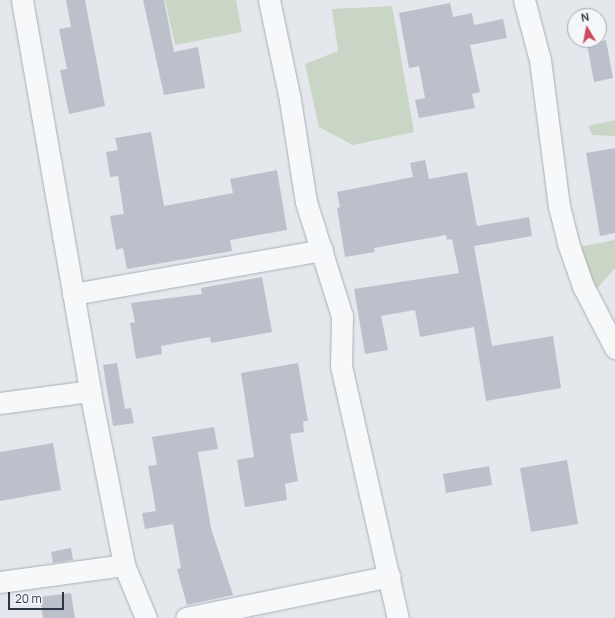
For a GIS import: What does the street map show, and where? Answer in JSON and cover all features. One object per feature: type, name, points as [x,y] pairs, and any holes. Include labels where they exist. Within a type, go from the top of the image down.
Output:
[{"type":"street","points":[[22,0],[90,391],[124,565],[146,618]]},
{"type":"street","points":[[269,0],[290,100],[306,202],[342,316],[341,366],[390,576],[398,618]]},
{"type":"street","points":[[524,0],[540,60],[559,206],[568,243],[583,286],[615,348]]},
{"type":"street","points":[[73,294],[322,250]]},
{"type":"street","points":[[0,403],[90,391]]},
{"type":"street","points":[[0,582],[124,565]]},
{"type":"street","points":[[186,618],[390,576]]},
{"type":"green space","points":[[165,0],[236,0],[242,32],[175,45]]},
{"type":"green space","points":[[392,6],[414,132],[353,145],[319,127],[305,64],[338,51],[332,9]]},
{"type":"green space","points":[[615,120],[615,136],[592,135],[588,126]]},
{"type":"green space","points":[[615,240],[615,268],[593,293],[574,248]]},
{"type":"building","points":[[66,0],[85,0],[105,106],[69,114],[60,70],[67,69],[59,29],[71,27]]},
{"type":"building","points":[[143,0],[164,0],[174,52],[198,47],[205,88],[164,95]]},
{"type":"building","points":[[450,3],[453,17],[472,13],[474,25],[503,19],[507,38],[470,45],[480,92],[472,94],[475,108],[419,118],[415,100],[425,98],[419,66],[409,68],[399,13]]},
{"type":"building","points":[[607,45],[613,78],[594,82],[588,48],[607,48]]},
{"type":"building","points":[[151,132],[164,206],[233,193],[230,179],[277,170],[287,230],[230,240],[232,251],[127,269],[123,248],[116,250],[110,216],[124,214],[118,176],[110,177],[106,152],[118,150],[115,138]]},
{"type":"building","points":[[615,148],[615,233],[600,236],[586,153]]},
{"type":"building","points":[[425,160],[429,179],[467,172],[477,226],[529,217],[532,236],[474,246],[492,346],[553,336],[561,388],[486,401],[474,327],[420,337],[415,310],[381,316],[388,350],[365,354],[354,289],[459,273],[452,239],[447,240],[446,235],[374,248],[375,252],[345,257],[337,208],[340,207],[337,192],[413,177],[410,163]]},
{"type":"building","points":[[262,277],[272,332],[211,343],[210,337],[161,346],[162,354],[136,359],[130,323],[135,322],[131,303],[202,294],[201,288]]},
{"type":"building","points":[[117,363],[125,409],[131,408],[134,423],[113,426],[103,365]]},
{"type":"building","points":[[298,363],[308,421],[303,421],[304,432],[290,434],[298,481],[285,484],[287,500],[245,507],[237,460],[254,457],[241,373]]},
{"type":"building","points":[[214,427],[218,449],[198,452],[211,528],[233,595],[187,605],[177,569],[181,568],[173,524],[145,529],[142,513],[156,511],[148,466],[157,465],[152,437]]},
{"type":"building","points":[[53,443],[61,490],[0,501],[0,452]]},
{"type":"building","points":[[567,460],[578,524],[531,532],[520,468]]},
{"type":"building","points":[[489,466],[492,485],[446,493],[443,474]]},
{"type":"building","points":[[71,548],[73,560],[53,563],[51,552]]},
{"type":"building","points":[[71,593],[75,618],[43,618],[40,597]]}]
